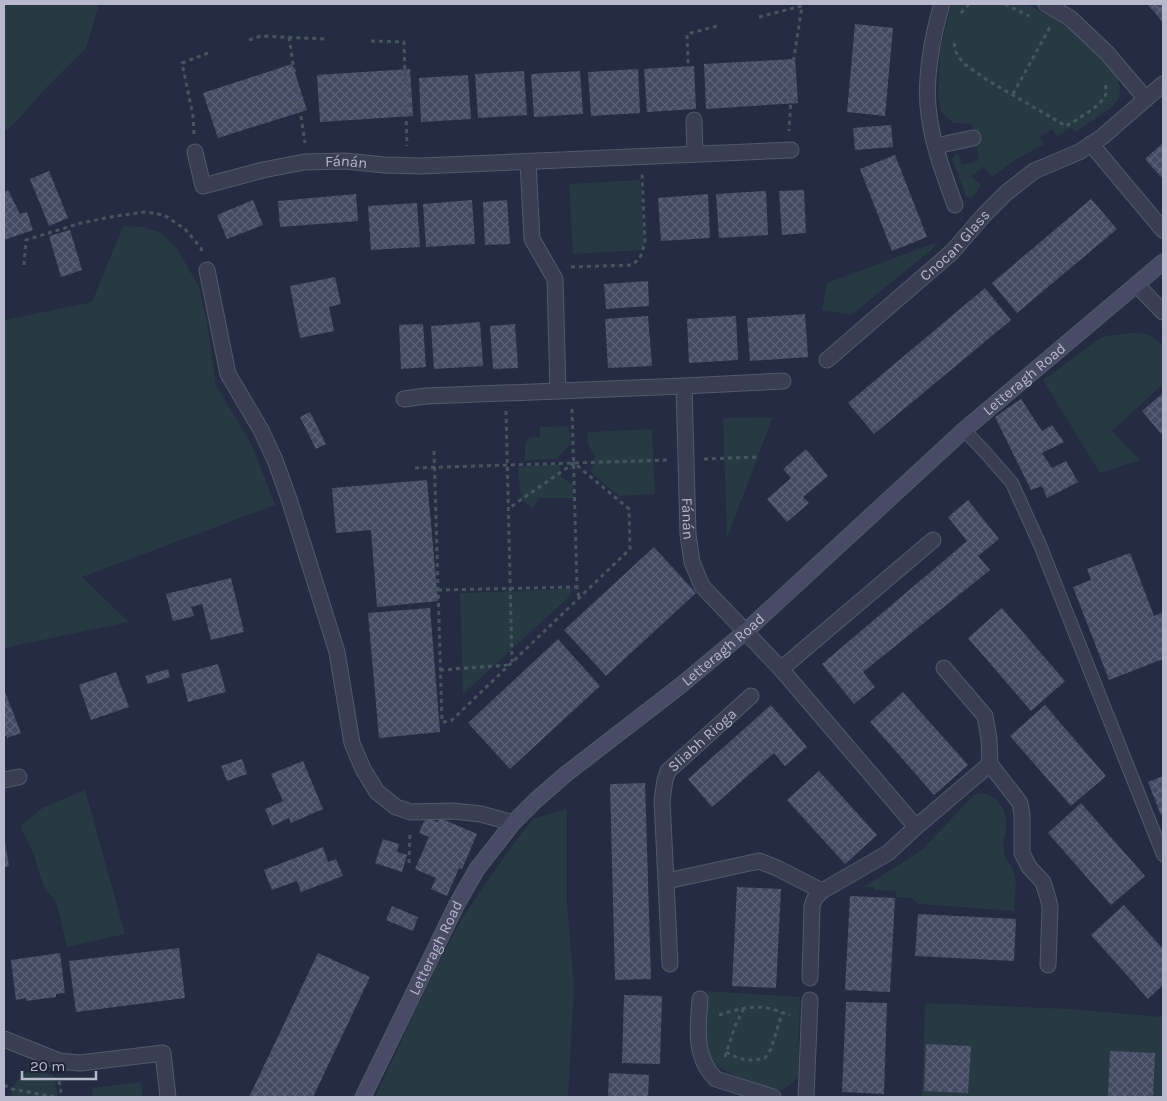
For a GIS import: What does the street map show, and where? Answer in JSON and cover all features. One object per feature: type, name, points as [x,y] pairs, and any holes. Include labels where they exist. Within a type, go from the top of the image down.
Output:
[{"type":"street","name":"Cnocan Glass","points":[[942,4],[935,27],[928,81],[929,114],[940,166],[955,204]]},
{"type":"street","points":[[1052,7],[1070,18],[1107,52],[1146,99]]},
{"type":"street","name":"Cnocan Glass","points":[[827,360],[952,252],[1006,193],[1034,171],[1079,152],[1102,137],[1163,84]]},
{"type":"street","points":[[694,120],[695,154]]},
{"type":"street","points":[[936,146],[973,138]]},
{"type":"street","points":[[1091,144],[1163,230]]},
{"type":"street","name":"Fánán","points":[[194,152],[203,186],[263,170],[308,162],[345,161],[412,165],[528,162],[791,150]]},
{"type":"street","points":[[528,162],[532,239],[555,279],[564,391]]},
{"type":"street","name":"Letteragh Road","points":[[363,1097],[457,904],[477,869],[513,823],[566,774],[680,686],[746,631],[964,430],[1163,262]]},
{"type":"street","points":[[208,270],[228,374],[261,430],[290,499],[337,652],[352,743],[362,769],[377,792],[396,807],[410,812],[481,814],[513,823]]},
{"type":"street","points":[[1137,285],[1163,312]]},
{"type":"street","points":[[404,399],[783,382]]},
{"type":"street","name":"Fánán","points":[[684,386],[688,534],[692,562],[702,586],[746,631]]},
{"type":"street","points":[[780,669],[932,540]]},
{"type":"street","points":[[746,631],[916,827]]},
{"type":"street","points":[[944,668],[985,716],[990,739],[990,764],[1020,803],[1022,814],[1022,853],[1029,866],[1043,882],[1050,907],[1048,965]]},
{"type":"street","name":"Sliabh Rioga","points":[[670,964],[662,800],[665,780],[668,771],[751,696]]},
{"type":"street","points":[[810,978],[812,906],[815,898],[822,891],[888,853],[990,764]]},
{"type":"street","points":[[667,881],[759,861],[822,891]]},
{"type":"street","points":[[700,999],[700,1053],[704,1065],[716,1079],[773,1097]]},
{"type":"street","points":[[806,1097],[810,1000]]},
{"type":"street","points":[[4,1039],[59,1061],[80,1063],[163,1053],[168,1097]]},
{"type":"lane","points":[[964,430],[1012,483],[1043,554],[1163,855]]},
{"type":"path","points":[[958,22],[960,14],[969,4]]},
{"type":"path","points":[[1005,4],[1033,18]]},
{"type":"path","points":[[759,17],[802,6],[793,64],[789,139],[791,150]]},
{"type":"path","points":[[1013,94],[1049,28],[1052,7]]},
{"type":"path","points":[[694,120],[689,89],[687,34],[717,26]]},
{"type":"path","points":[[1049,28],[1058,32]]},
{"type":"path","points":[[249,40],[261,36],[326,39]]},
{"type":"path","points":[[289,37],[308,162]]},
{"type":"path","points":[[954,37],[956,52],[963,63],[987,80],[1066,126],[1098,105],[1104,98],[1106,92],[1102,77]]},
{"type":"path","points":[[371,41],[404,42],[407,148],[412,165]]},
{"type":"path","points":[[194,152],[193,116],[182,63],[208,54]]},
{"type":"path","points":[[555,279],[568,267],[632,265],[640,258],[645,243],[641,157]]},
{"type":"path","points":[[24,265],[26,240],[81,223],[145,212],[164,215],[185,229],[201,248],[208,270]]},
{"type":"path","points":[[564,391],[574,463],[577,587],[579,598]]},
{"type":"path","points":[[506,393],[510,508],[511,663]]},
{"type":"path","points":[[434,451],[442,722],[451,721],[630,549],[629,509],[574,463]]},
{"type":"path","points":[[415,468],[758,457]]},
{"type":"path","points":[[510,508],[574,463]]},
{"type":"path","points":[[438,590],[577,587]]},
{"type":"path","points":[[440,670],[511,663]]},
{"type":"path","points":[[409,863],[410,812]]},
{"type":"path","points":[[699,1021],[744,1008],[770,1008],[809,1020]]},
{"type":"path","points":[[716,1079],[735,1026],[744,1008]]},
{"type":"path","points":[[726,1052],[748,1061],[765,1058],[771,1049],[782,1013]]},
{"type":"path","points":[[4,1085],[12,1089],[55,1097]]},
{"type":"shaded area","points":[[4,4],[99,4],[86,48],[45,89],[15,123],[4,132]]},
{"type":"shaded area","points":[[952,4],[1027,4],[1066,25],[1083,38],[1117,77],[1120,87],[1119,99],[1112,107],[1076,132],[1071,127],[1057,137],[1053,129],[1039,137],[1044,144],[1015,160],[992,177],[984,167],[971,176],[981,185],[972,198],[966,196],[952,159],[958,152],[962,165],[979,160],[972,124],[953,123],[941,112],[938,95],[940,49]]},
{"type":"shaded area","points":[[640,180],[644,250],[573,254],[569,184]]},
{"type":"shaded area","points":[[123,226],[144,227],[161,233],[177,248],[199,287],[207,321],[216,385],[252,445],[275,505],[82,577],[129,622],[4,648],[4,320],[92,302]]},
{"type":"shaded area","points":[[940,241],[851,315],[822,310],[827,283]]},
{"type":"shaded area","points":[[1129,333],[1148,335],[1155,338],[1163,346],[1163,384],[1112,431],[1140,460],[1100,473],[1043,380],[1102,337]]},
{"type":"shaded area","points":[[773,417],[727,538],[723,418]]},
{"type":"shaded area","points":[[569,426],[570,444],[557,459],[525,460],[525,443],[530,437],[540,437],[540,427]]},
{"type":"shaded area","points":[[652,429],[655,494],[619,496],[591,472],[595,457],[588,444],[587,432]]},
{"type":"shaded area","points":[[560,464],[561,477],[573,484],[573,498],[538,498],[533,509],[521,499],[518,467]]},
{"type":"shaded area","points":[[573,589],[569,597],[463,694],[460,593]]},
{"type":"shaded area","points":[[85,790],[125,934],[67,947],[56,901],[44,888],[34,855],[20,826],[44,807]]},
{"type":"shaded area","points":[[980,793],[987,794],[998,801],[1006,818],[1004,852],[1016,880],[1014,911],[918,904],[912,898],[896,897],[896,891],[874,890],[874,887],[864,887],[922,850],[974,795]]},
{"type":"shaded area","points":[[567,809],[567,903],[574,987],[568,1097],[375,1097],[433,973],[464,915],[511,847],[533,819]]},
{"type":"shaded area","points":[[708,991],[800,997],[798,1076],[789,1085],[783,1089],[761,1086],[733,1075],[713,1062],[708,1053],[705,1039]]},
{"type":"shaded area","points":[[925,1003],[1070,1009],[1163,1017],[1163,1097],[922,1097]]},
{"type":"shaded area","points":[[30,1070],[54,1075],[58,1097],[11,1097],[17,1081]]},
{"type":"shaded area","points":[[141,1082],[143,1097],[93,1097],[92,1088]]},
{"type":"building","points":[[1147,4],[1163,4],[1163,23],[1156,14]]},
{"type":"building","points":[[855,24],[893,28],[885,116],[847,112]]},
{"type":"building","points":[[795,59],[798,103],[706,109],[704,64]]},
{"type":"building","points":[[292,64],[307,110],[218,138],[203,93]]},
{"type":"building","points":[[694,66],[696,109],[647,112],[644,69]]},
{"type":"building","points":[[410,69],[413,116],[320,122],[317,75]]},
{"type":"building","points":[[638,69],[640,113],[591,116],[588,72]]},
{"type":"building","points":[[524,71],[527,115],[478,118],[475,74]]},
{"type":"building","points":[[580,71],[583,114],[534,117],[531,74]]},
{"type":"building","points":[[468,75],[471,119],[421,122],[419,78]]},
{"type":"building","points":[[891,125],[893,147],[855,150],[853,128]]},
{"type":"building","points":[[1163,143],[1163,179],[1145,159]]},
{"type":"building","points":[[895,155],[927,237],[892,251],[860,169]]},
{"type":"building","points":[[49,171],[68,218],[49,226],[30,179]]},
{"type":"building","points":[[8,190],[20,214],[27,212],[33,230],[4,240],[4,192]]},
{"type":"building","points":[[804,190],[806,233],[782,235],[779,191]]},
{"type":"building","points":[[766,191],[768,235],[719,238],[716,194]]},
{"type":"building","points":[[356,194],[358,221],[280,227],[278,201]]},
{"type":"building","points":[[708,194],[710,238],[661,241],[658,198]]},
{"type":"building","points":[[1091,199],[1117,229],[1017,313],[992,283]]},
{"type":"building","points":[[253,200],[263,225],[227,239],[217,215]]},
{"type":"building","points":[[472,200],[475,244],[426,247],[423,204]]},
{"type":"building","points":[[507,200],[510,244],[485,245],[483,202]]},
{"type":"building","points":[[417,203],[420,247],[371,250],[368,206]]},
{"type":"building","points":[[70,230],[82,270],[61,277],[49,236]]},
{"type":"building","points":[[335,277],[341,304],[329,307],[334,331],[300,338],[290,286]]},
{"type":"building","points":[[648,281],[649,306],[606,309],[604,284]]},
{"type":"building","points":[[985,288],[1011,320],[874,434],[848,403]]},
{"type":"building","points":[[805,314],[808,357],[750,361],[747,318]]},
{"type":"building","points":[[648,316],[652,366],[608,368],[605,319]]},
{"type":"building","points":[[736,316],[738,360],[689,363],[687,319]]},
{"type":"building","points":[[480,322],[483,366],[434,369],[431,326]]},
{"type":"building","points":[[423,324],[426,367],[401,369],[399,325]]},
{"type":"building","points":[[515,324],[518,368],[493,369],[490,326]]},
{"type":"building","points":[[1163,393],[1163,436],[1142,411]]},
{"type":"building","points":[[1021,399],[1042,431],[1052,425],[1064,442],[1042,453],[1052,468],[1066,461],[1078,482],[1047,498],[1042,486],[1031,490],[995,417]]},
{"type":"building","points":[[310,412],[326,444],[316,449],[300,417]]},
{"type":"building","points":[[806,449],[828,476],[803,497],[809,503],[787,522],[767,499],[791,478],[783,469]]},
{"type":"building","points":[[427,480],[438,601],[377,607],[371,530],[336,533],[332,488]]},
{"type":"building","points":[[968,500],[999,539],[978,556],[990,570],[863,672],[875,687],[854,704],[822,664],[967,541],[948,517]]},
{"type":"building","points":[[654,547],[696,593],[606,676],[564,630]]},
{"type":"building","points":[[1130,553],[1154,616],[1163,612],[1163,659],[1109,680],[1073,587],[1091,580],[1087,569]]},
{"type":"building","points":[[231,578],[244,632],[211,640],[202,604],[191,607],[194,616],[173,621],[166,594]]},
{"type":"building","points":[[430,608],[440,732],[379,738],[368,613]]},
{"type":"building","points":[[1002,608],[1065,681],[1031,711],[968,638]]},
{"type":"building","points":[[558,639],[600,686],[510,769],[468,723]]},
{"type":"building","points":[[218,664],[226,692],[188,702],[181,674]]},
{"type":"building","points":[[168,669],[170,677],[148,684],[145,676]]},
{"type":"building","points":[[116,672],[129,707],[91,720],[79,685]]},
{"type":"building","points":[[5,692],[21,733],[7,738],[7,735],[4,737]]},
{"type":"building","points":[[903,692],[968,765],[934,795],[870,722]]},
{"type":"building","points":[[771,705],[807,747],[785,766],[774,753],[712,807],[688,779]]},
{"type":"building","points":[[1045,705],[1106,776],[1071,806],[1010,736]]},
{"type":"building","points":[[242,759],[247,774],[227,781],[221,766]]},
{"type":"building","points":[[303,761],[323,809],[291,823],[289,818],[272,826],[265,809],[283,801],[271,774]]},
{"type":"building","points":[[819,771],[877,835],[845,864],[787,800]]},
{"type":"building","points":[[1163,776],[1163,814],[1161,815],[1148,782]]},
{"type":"building","points":[[645,783],[651,979],[615,980],[610,784]]},
{"type":"building","points":[[1081,803],[1145,876],[1111,905],[1048,833]]},
{"type":"building","points":[[426,817],[438,822],[440,818],[477,834],[462,869],[459,868],[447,896],[431,889],[436,878],[415,869],[429,837],[419,833]]},
{"type":"building","points":[[4,837],[9,866],[4,867]]},
{"type":"building","points":[[383,839],[399,844],[397,852],[407,855],[402,872],[375,863]]},
{"type":"building","points":[[323,847],[328,862],[336,859],[343,876],[301,892],[297,881],[272,890],[264,870]]},
{"type":"building","points":[[737,887],[781,889],[776,988],[732,986]]},
{"type":"building","points":[[850,896],[895,898],[890,992],[845,990]]},
{"type":"building","points":[[1124,905],[1163,949],[1163,985],[1148,999],[1091,935]]},
{"type":"building","points":[[392,906],[418,917],[413,931],[386,920]]},
{"type":"building","points":[[918,914],[1016,919],[1014,961],[915,956]]},
{"type":"building","points":[[179,948],[185,998],[76,1012],[69,961]]},
{"type":"building","points":[[60,953],[65,993],[56,994],[56,997],[26,1001],[26,998],[16,1000],[11,960]]},
{"type":"building","points":[[318,953],[370,977],[313,1097],[249,1097]]},
{"type":"building","points":[[624,995],[662,996],[660,1064],[622,1063]]},
{"type":"building","points":[[846,1002],[887,1003],[884,1094],[842,1092]]},
{"type":"building","points":[[926,1044],[971,1046],[968,1093],[924,1091]]},
{"type":"building","points":[[1110,1051],[1155,1053],[1153,1097],[1108,1097]]},
{"type":"building","points":[[609,1073],[649,1075],[648,1097],[608,1097]]}]
